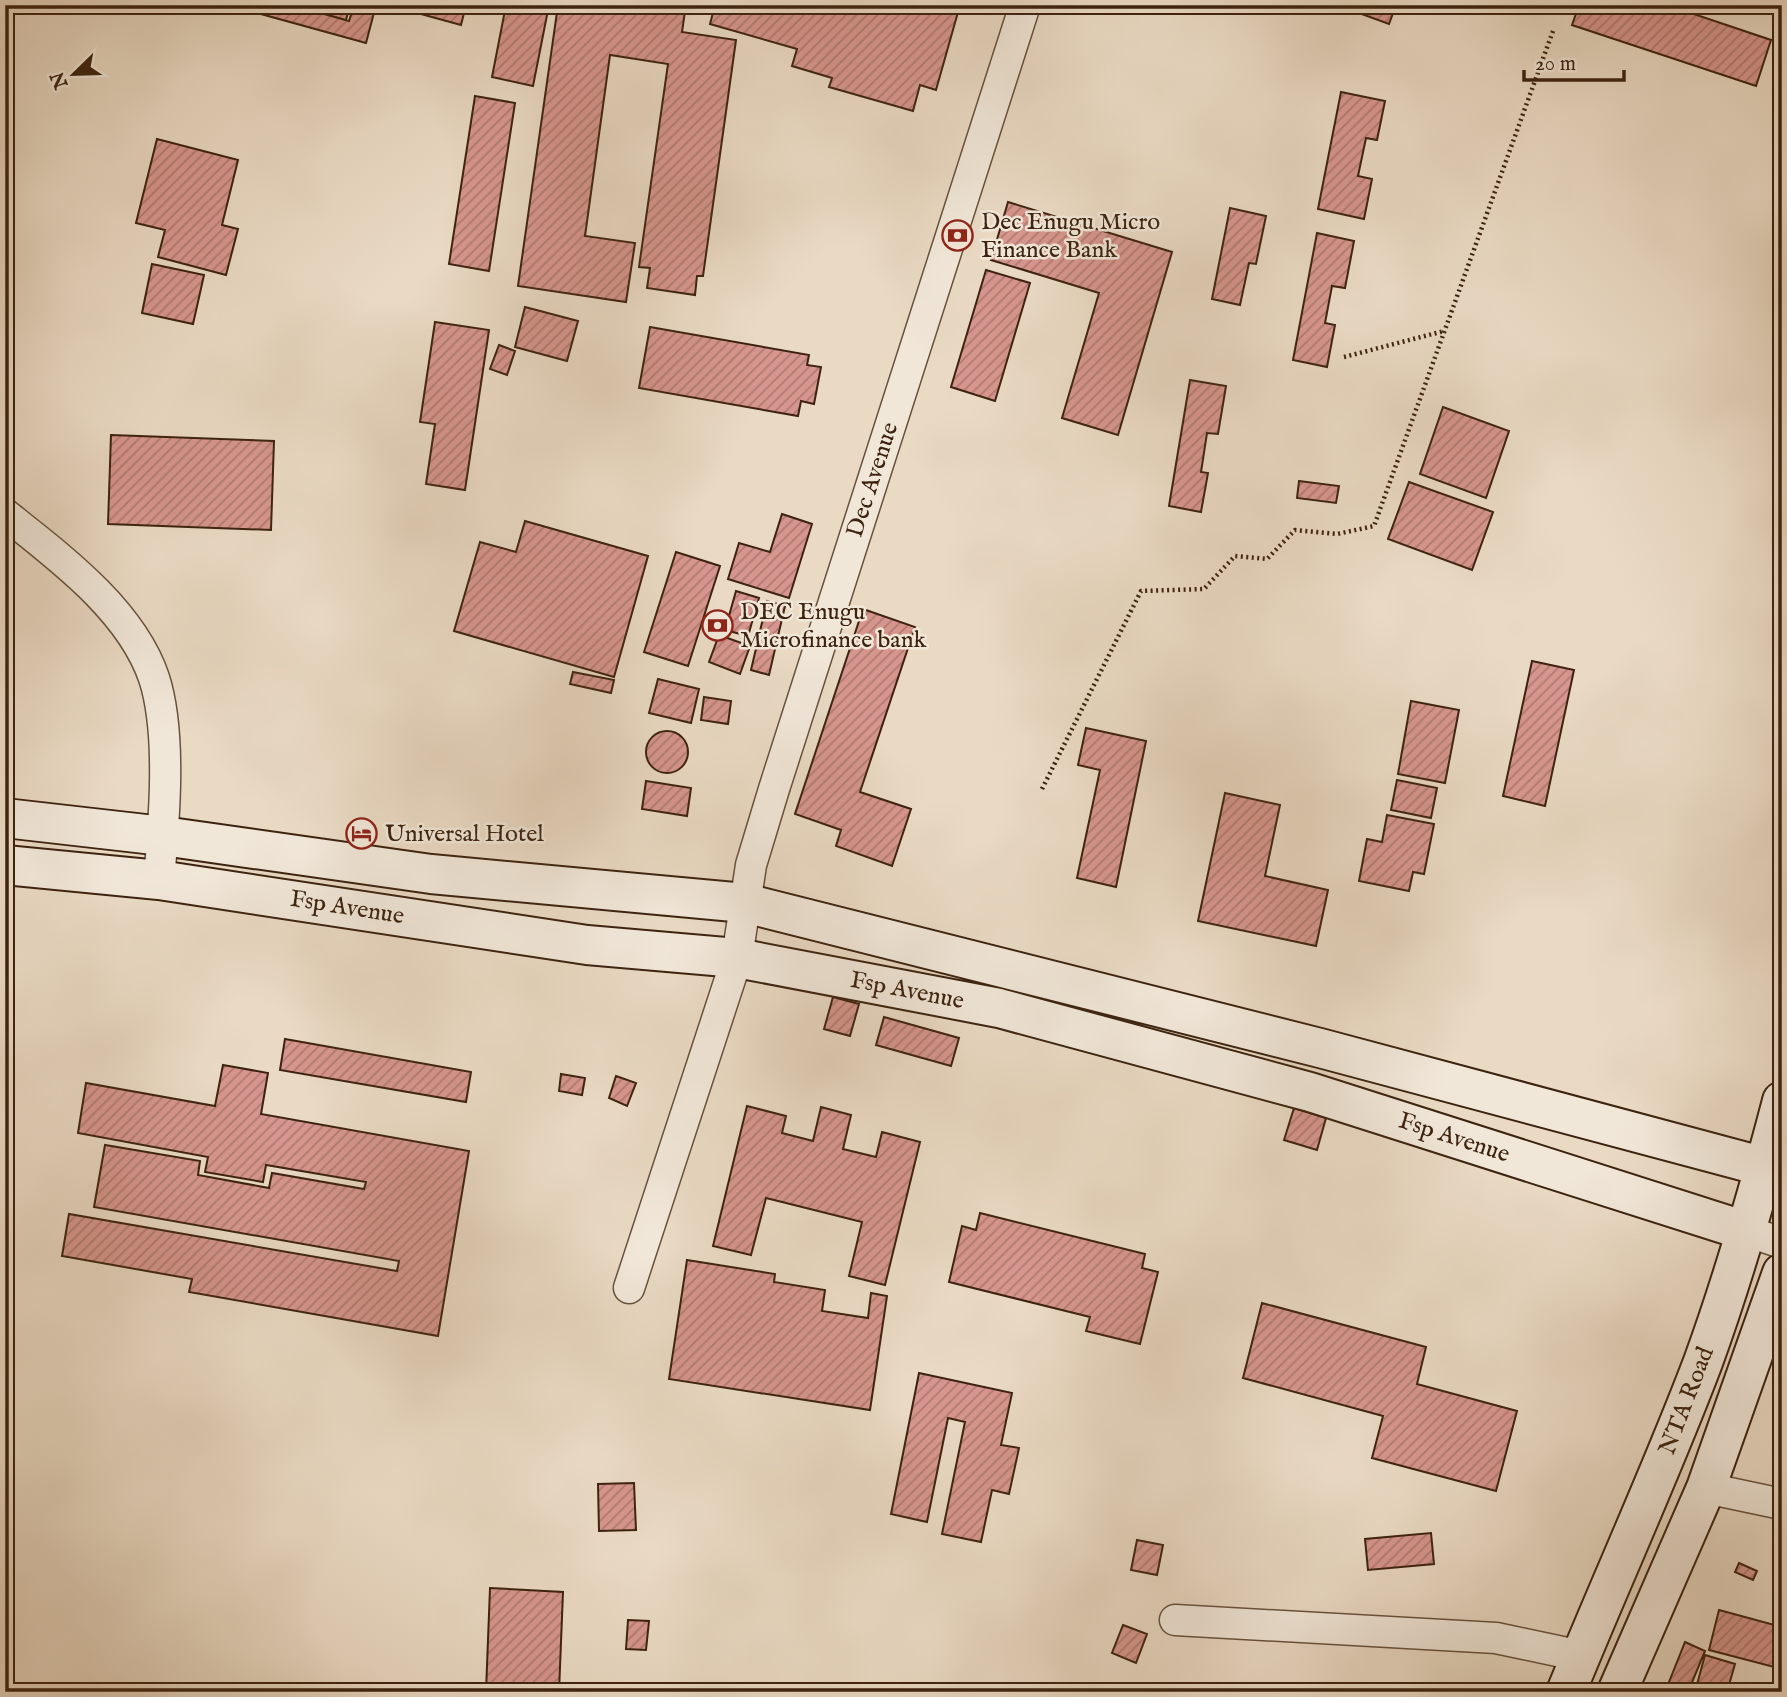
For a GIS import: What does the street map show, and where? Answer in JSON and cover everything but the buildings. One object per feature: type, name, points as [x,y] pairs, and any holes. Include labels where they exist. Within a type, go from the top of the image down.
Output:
[{"type":"main road","name":"Fsp Avenue","points":[[8,829],[163,835],[430,874],[744,904],[1320,1048],[1773,1171]]},
{"type":"main road","points":[[238,891],[243,846]]},
{"type":"main road","name":"Fsp Avenue","points":[[5,864],[159,880],[587,945],[737,958],[999,1008],[1310,1092],[1746,1231]]},
{"type":"main road","points":[[509,933],[527,883]]},
{"type":"main road","name":"NTA Road","points":[[1566,1692],[1653,1489],[1704,1359],[1746,1231],[1773,1171],[1782,1101]]},
{"type":"main road","name":"NTA Road","points":[[1616,1692],[1706,1488],[1782,1273]]},
{"type":"street","name":"Dec Avenue","points":[[629,1288],[737,958],[751,865],[774,789],[1025,5]]},
{"type":"street","points":[[5,514],[74,569],[113,609],[149,668],[163,717],[163,835],[159,880]]},
{"type":"street","name":"Fsp Avenue","points":[[1746,1231],[1782,1244]]},
{"type":"street","points":[[1706,1488],[1782,1504]]},
{"type":"street","points":[[1175,1620],[1496,1638],[1581,1656]]},
{"type":"path","points":[[1042,789],[1140,591],[1204,589],[1235,556],[1267,559],[1295,530],[1337,534],[1374,526],[1553,31]]},
{"type":"path","points":[[1344,357],[1445,331]]},
{"type":"place","name":"Dec Enugu Micro Finance Bank","points":[[958,236]]},
{"type":"place","name":"DEC Enugu Microfinance bank","points":[[717,626]]},
{"type":"place","name":"Universal Hotel","points":[[362,834]]}]
